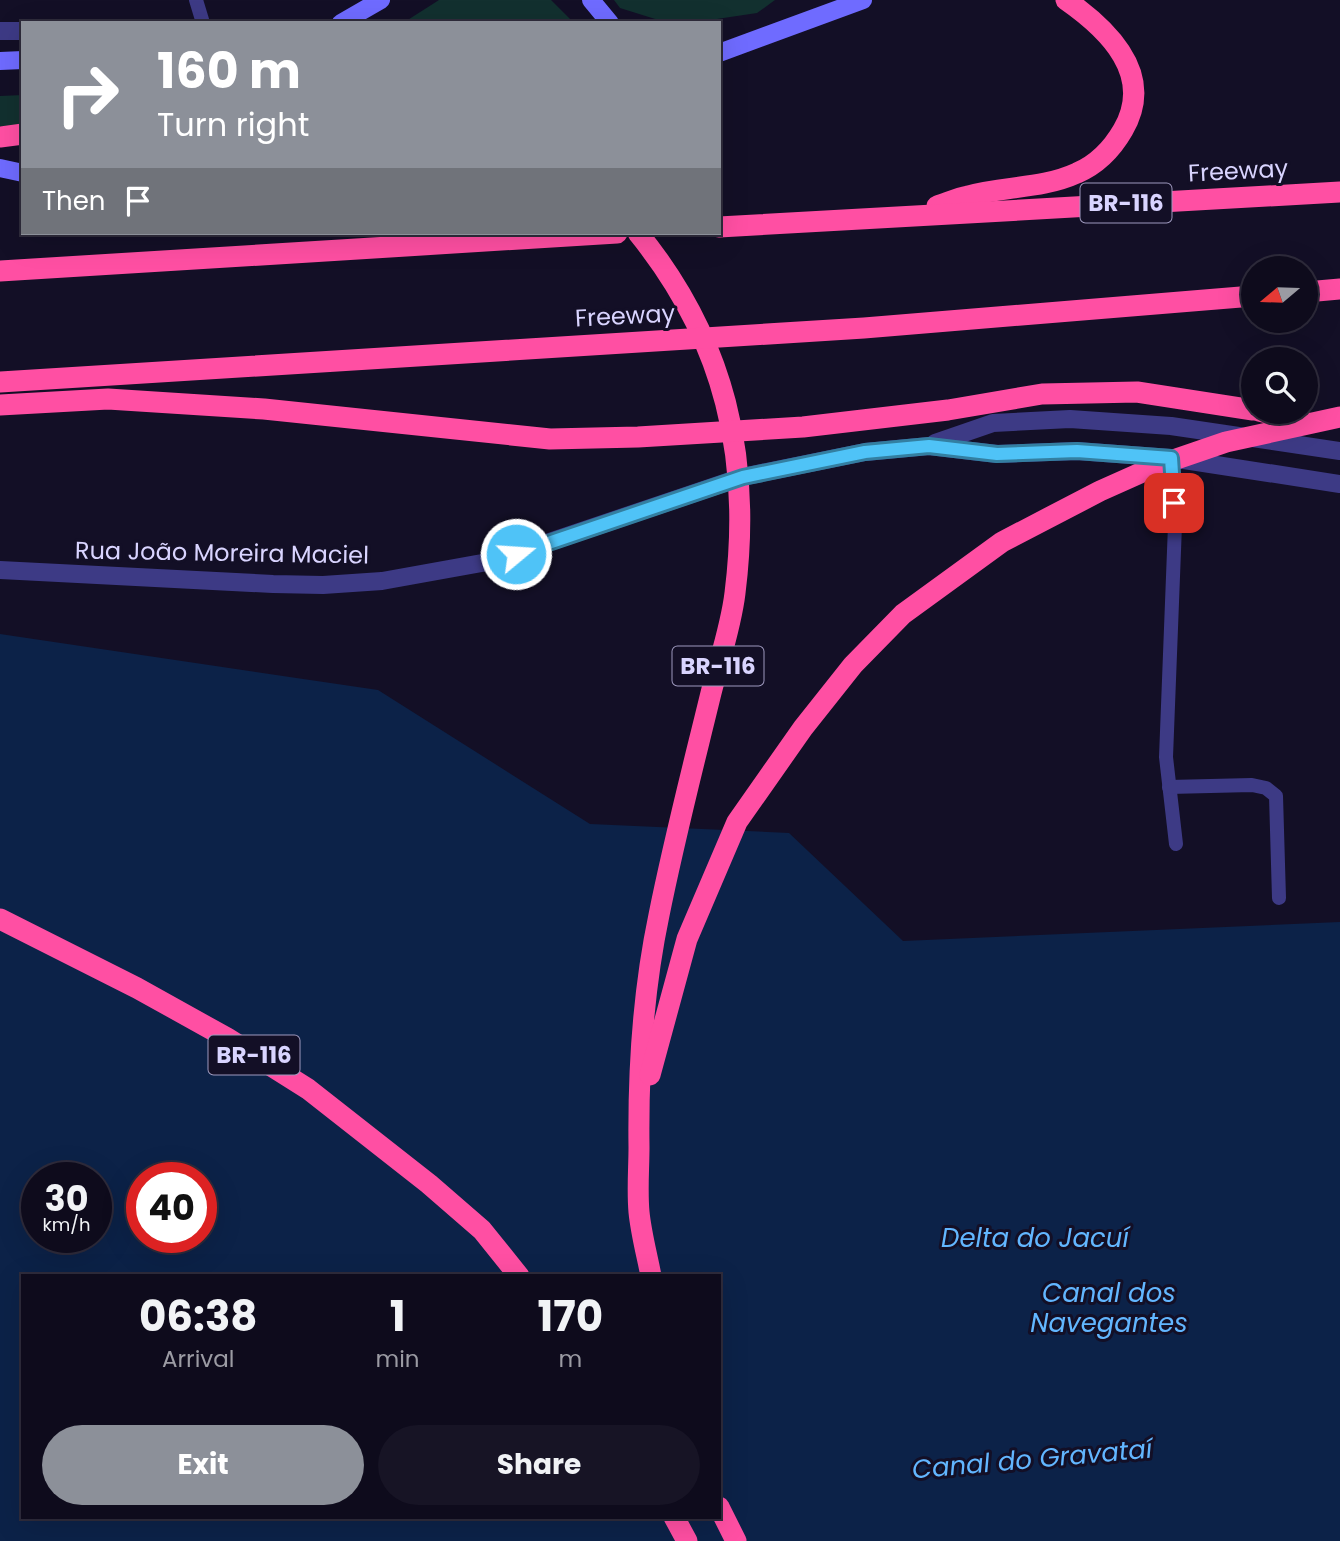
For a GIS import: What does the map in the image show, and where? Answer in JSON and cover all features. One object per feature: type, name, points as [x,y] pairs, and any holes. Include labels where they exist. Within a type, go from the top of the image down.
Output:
[{"type":"highway","points":[[912,215],[968,195],[1038,186],[1078,173],[1111,151],[1131,116],[1134,81],[1119,48],[1095,20],[1066,0]]},
{"type":"highway","points":[[0,137],[21,134]]},
{"type":"highway","name":"Freeway","points":[[721,227],[1340,192]]},
{"type":"highway","points":[[0,271],[585,235]]},
{"type":"highway","name":"BR-116","points":[[640,235],[678,291],[709,347],[724,393],[735,447],[742,516],[735,596],[658,917],[645,998],[639,1118],[639,1212],[651,1274]]},
{"type":"highway","points":[[1318,291],[1340,289]]},
{"type":"highway","name":"Freeway","points":[[0,383],[864,328],[1241,297]]},
{"type":"highway","points":[[0,405],[108,399],[264,409],[550,439],[652,437],[803,426],[948,410],[1042,394],[1138,392],[1241,408]]},
{"type":"highway","points":[[639,1118],[687,939],[737,822],[836,686],[902,614],[1002,542],[1100,491],[1156,466],[1226,442],[1340,417]]},
{"type":"highway","points":[[1314,424],[1340,430]]},
{"type":"highway","name":"BR-116","points":[[0,919],[171,1007],[227,1038],[308,1089],[429,1184],[482,1230],[517,1274]]},
{"type":"highway","points":[[721,1511],[736,1541]]},
{"type":"highway","points":[[675,1519],[687,1541]]},
{"type":"main road","points":[[344,21],[381,0]]},
{"type":"main road","points":[[591,0],[608,21]]},
{"type":"main road","points":[[721,53],[830,7],[863,0]]},
{"type":"main road","points":[[0,61],[21,60]]},
{"type":"main road","points":[[0,168],[21,173]]},
{"type":"street","points":[[0,31],[21,31]]},
{"type":"street","name":"Rua João Moreira Maciel","points":[[929,446],[993,423],[1070,419],[1171,426],[1340,452]]},
{"type":"street","name":"Rua João Moreira Maciel","points":[[0,570],[273,584],[382,582],[493,561],[743,477],[865,452],[929,446],[997,454],[1077,451],[1171,458],[1340,484]]},
{"type":"street","points":[[1302,478],[1340,474]]},
{"type":"lane","points":[[196,0],[202,21]]},
{"type":"lane","points":[[1171,458],[1175,525],[1166,757],[1176,844]]},
{"type":"lane","points":[[1169,787],[1252,785],[1266,788],[1276,796],[1279,898]]},
{"type":"green space","points":[[439,0],[551,0],[572,21],[406,21]]},
{"type":"green space","points":[[614,0],[775,0],[757,13],[703,21],[662,21],[620,8]]},
{"type":"green space","points":[[21,95],[21,128],[0,126],[0,96]]},
{"type":"water","name":"Delta do Jacuí","points":[[0,634],[378,690],[590,824],[789,833],[903,941],[1340,922],[1340,1541],[0,1541]]},
{"type":"route","points":[[516,554],[743,477],[865,452],[929,446],[997,454],[1077,451],[1171,458],[1174,503]]},
{"type":"water label","name":"Canal dos Navegantes","points":[[1109,1308]]},
{"type":"water label","name":"Canal do Gravataí","points":[[1032,1459]]}]
